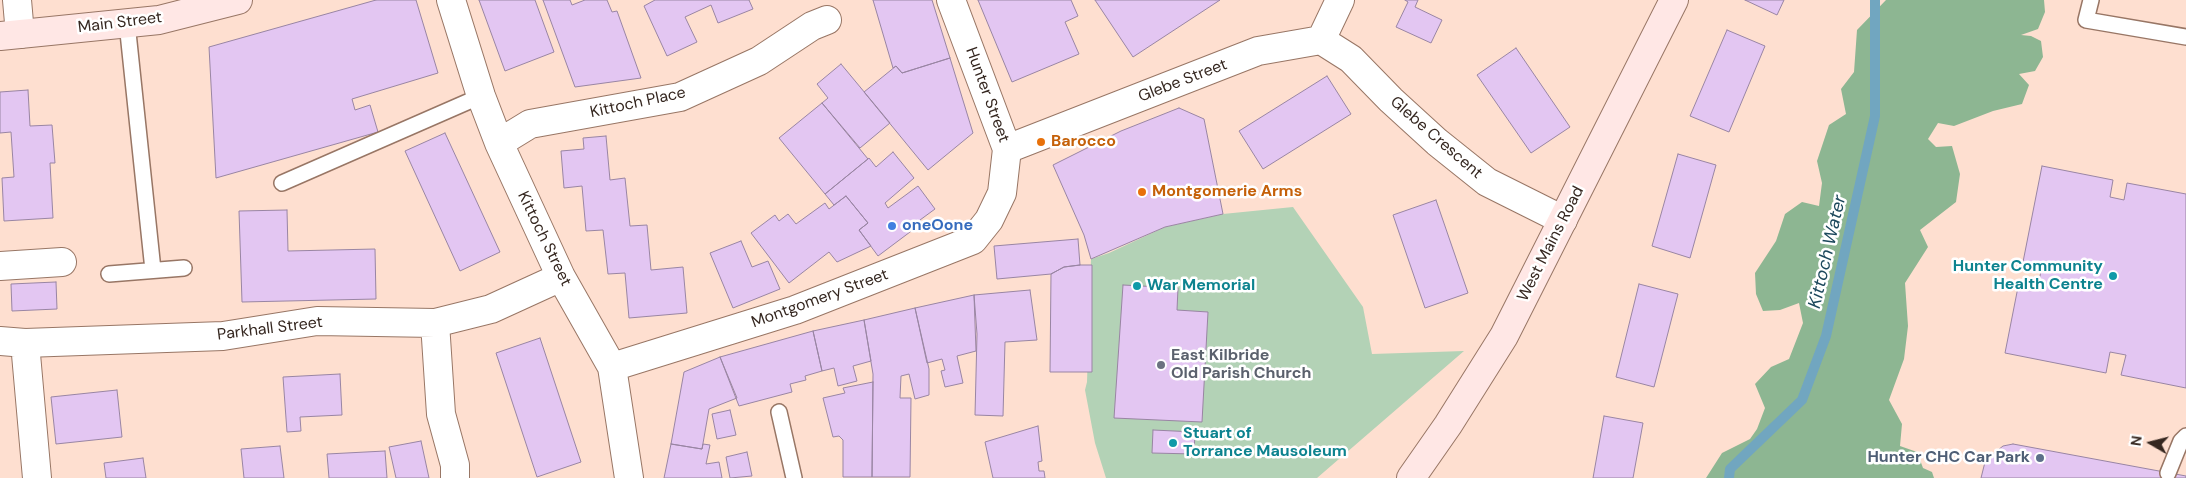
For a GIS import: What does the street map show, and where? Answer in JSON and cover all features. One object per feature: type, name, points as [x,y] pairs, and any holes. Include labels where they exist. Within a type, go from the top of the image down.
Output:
[{"type":"main road","name":"Main Street","points":[[10,35],[158,20],[238,0]]},
{"type":"main road","name":"West Mains Road","points":[[1410,478],[1448,425],[1504,336],[1674,0]]},
{"type":"street","points":[[10,35],[17,0]]},
{"type":"street","name":"Kittoch Street","points":[[452,0],[481,96],[499,144],[561,277],[612,367],[629,478]]},
{"type":"street","name":"Hunter Street","points":[[950,0],[1007,149],[1002,193]]},
{"type":"street","points":[[1321,40],[1340,0]]},
{"type":"street","name":"Kittoch Place","points":[[499,144],[530,124],[680,97],[759,61],[812,26],[827,20]]},
{"type":"street","name":"Glebe Street","points":[[1007,149],[1081,122],[1258,51],[1321,40]]},
{"type":"street","name":"Glebe Crescent","points":[[1321,40],[1351,59],[1437,142],[1487,182],[1563,220]]},
{"type":"street","name":"Montgomery Street","points":[[612,367],[795,310],[961,246],[973,240],[989,220],[1002,193]]},
{"type":"street","points":[[0,266],[62,262]]},
{"type":"street","name":"Parkhall Street","points":[[13,342],[223,336],[318,321],[435,322],[491,309],[561,277]]},
{"type":"street","points":[[435,322],[441,414],[455,465],[455,478]]},
{"type":"street","points":[[13,342],[37,478]]},
{"type":"lane","points":[[2091,0],[2086,20],[2186,37]]},
{"type":"lane","points":[[127,23],[153,270]]},
{"type":"lane","points":[[282,182],[481,96]]},
{"type":"lane","points":[[109,274],[184,268]]},
{"type":"lane","points":[[779,412],[794,478]]},
{"type":"lane","points":[[2168,473],[2181,440],[2186,436]]},
{"type":"green space","points":[[1886,0],[2044,0],[2045,12],[2038,29],[2021,35],[2031,36],[2041,41],[2043,57],[2035,71],[2019,74],[2029,85],[2022,104],[1993,111],[1954,126],[1938,123],[1928,139],[1936,147],[1952,146],[1960,174],[1956,202],[1920,230],[1928,247],[1905,283],[1908,326],[1904,359],[1889,400],[1902,424],[1900,446],[1917,452],[1923,468],[1932,472],[1934,478],[1706,478],[1722,453],[1750,439],[1757,429],[1765,408],[1755,384],[1771,367],[1789,359],[1803,323],[1799,303],[1780,310],[1763,311],[1756,294],[1755,273],[1776,241],[1785,214],[1802,202],[1819,206],[1822,183],[1817,161],[1829,125],[1846,114],[1841,89],[1854,72],[1857,30]]},
{"type":"green space","points":[[1293,207],[1363,307],[1372,354],[1464,351],[1317,478],[1106,478],[1095,443],[1085,390],[1087,382],[1091,259],[1109,253],[1165,227],[1223,214]]},
{"type":"building","points":[[376,0],[416,0],[438,73],[352,99],[355,110],[370,105],[378,132],[216,178],[209,47]]},
{"type":"building","points":[[479,0],[535,0],[554,52],[505,71]]},
{"type":"building","points":[[543,0],[570,0],[572,5],[585,0],[607,0],[612,12],[617,11],[641,78],[575,87]]},
{"type":"building","points":[[655,0],[749,0],[753,9],[718,23],[711,5],[685,17],[697,42],[667,56],[644,6]]},
{"type":"building","points":[[873,0],[932,0],[950,58],[902,73],[896,66],[893,68]]},
{"type":"building","points":[[978,0],[1071,0],[1078,16],[1065,22],[1079,54],[1012,82]]},
{"type":"building","points":[[1095,0],[1220,0],[1133,57]]},
{"type":"building","points":[[1405,0],[1418,0],[1415,7],[1442,20],[1431,43],[1396,27],[1408,2]]},
{"type":"building","points":[[1745,0],[1784,0],[1777,15]]},
{"type":"building","points":[[1727,30],[1765,46],[1729,132],[1690,116]]},
{"type":"building","points":[[1516,48],[1570,127],[1531,153],[1477,75]]},
{"type":"building","points":[[950,58],[973,133],[928,170],[864,92],[896,66],[902,73]]},
{"type":"building","points":[[841,64],[890,123],[860,148],[822,103],[828,98],[817,84]]},
{"type":"building","points":[[1327,76],[1351,114],[1263,169],[1239,131]]},
{"type":"building","points":[[28,90],[30,126],[52,125],[55,163],[50,163],[53,218],[4,221],[2,178],[14,177],[11,132],[0,133],[0,92]]},
{"type":"building","points":[[822,103],[868,159],[825,194],[779,138]]},
{"type":"building","name":"Montgomerie Arms","points":[[1179,108],[1204,119],[1223,214],[1165,227],[1091,259],[1084,235],[1053,165],[1121,131]]},
{"type":"building","points":[[445,133],[500,252],[460,271],[405,151]]},
{"type":"building","points":[[606,136],[610,180],[625,178],[630,226],[647,225],[651,270],[683,267],[687,313],[629,318],[625,273],[608,274],[603,230],[586,231],[582,186],[564,188],[561,151],[584,149],[583,138]]},
{"type":"building","points":[[893,152],[914,178],[885,203],[888,208],[918,186],[935,209],[920,220],[922,223],[878,256],[859,230],[868,223],[846,196],[834,205],[825,194],[869,158],[876,167]]},
{"type":"building","points":[[1678,154],[1716,165],[1690,258],[1652,246]]},
{"type":"building","name":"Hunter Community Health Centre","points":[[2042,166],[2113,180],[2110,197],[2124,200],[2127,183],[2186,194],[2186,388],[2121,375],[2126,355],[2110,352],[2106,373],[2005,353],[2019,282],[2038,286],[2041,271],[2022,267]]},
{"type":"building","points":[[846,196],[868,223],[859,230],[871,246],[837,262],[829,252],[789,283],[751,233],[775,215],[779,221],[788,214],[796,224],[825,203],[829,209]]},
{"type":"building","points":[[1436,200],[1468,293],[1425,308],[1393,215]]},
{"type":"building","points":[[287,210],[288,251],[375,249],[376,299],[242,302],[239,211]]},
{"type":"building","points":[[1078,239],[1080,265],[1064,267],[1051,274],[997,279],[994,246]]},
{"type":"building","points":[[741,241],[752,267],[768,261],[780,289],[733,308],[710,253]]},
{"type":"building","points":[[1092,265],[1092,372],[1050,372],[1051,274],[1064,267]]},
{"type":"building","points":[[56,282],[57,309],[12,311],[11,284]]},
{"type":"building","points":[[1639,284],[1678,294],[1654,387],[1616,377]]},
{"type":"building","name":"East Kilbride Old Parish Church","points":[[1123,285],[1178,288],[1177,310],[1208,312],[1202,422],[1114,418]]},
{"type":"building","points":[[1030,290],[1037,340],[1005,342],[1003,416],[975,415],[977,334],[974,295]]},
{"type":"building","points":[[974,295],[976,351],[957,356],[963,383],[945,387],[941,371],[945,370],[942,359],[927,363],[915,308]]},
{"type":"building","points":[[915,308],[929,369],[929,395],[915,399],[909,374],[901,376],[900,398],[911,398],[910,477],[872,477],[873,374],[864,320]]},
{"type":"building","points":[[864,320],[871,361],[853,366],[857,381],[838,386],[834,368],[822,371],[813,331]]},
{"type":"building","points":[[813,331],[822,371],[805,376],[806,380],[790,384],[792,392],[739,406],[720,357]]},
{"type":"building","points":[[540,338],[581,462],[537,477],[496,353]]},
{"type":"building","points":[[720,357],[737,398],[709,409],[702,449],[671,444],[684,372]]},
{"type":"building","points":[[340,374],[342,415],[300,417],[301,431],[287,432],[283,377]]},
{"type":"building","points":[[873,382],[872,477],[843,477],[843,440],[839,436],[833,437],[823,398],[845,393],[843,388]]},
{"type":"building","points":[[117,390],[122,437],[56,444],[51,397]]},
{"type":"building","points":[[730,410],[736,435],[717,439],[712,414]]},
{"type":"building","points":[[1604,416],[1643,423],[1633,478],[1593,478]]},
{"type":"building","points":[[1038,426],[1042,461],[1038,462],[1039,471],[1044,471],[1045,478],[993,478],[985,442]]},
{"type":"building","name":"Stuart of Torrance Mausoleum","points":[[1153,430],[1195,432],[1194,454],[1152,453]]},
{"type":"building","points":[[421,441],[429,478],[396,478],[389,447]]},
{"type":"building","points":[[671,444],[702,449],[703,444],[710,445],[706,464],[719,462],[722,478],[664,478]]},
{"type":"building","name":"Hunter CHC Car Park","points":[[2013,444],[2186,476],[2186,478],[1981,478],[1985,462],[2003,446]]},
{"type":"building","points":[[280,446],[284,478],[244,478],[241,449]]},
{"type":"building","points":[[385,451],[387,478],[329,478],[327,454]]},
{"type":"building","points":[[747,452],[752,476],[730,478],[726,457]]},
{"type":"building","points":[[143,458],[146,478],[106,478],[104,463]]},
{"type":"waterway","name":"Kittoch Water","points":[[1729,478],[1730,469],[1802,400],[1826,336],[1875,116],[1875,0]]},
{"type":"place","name":"Barocco","points":[[1041,142]]},
{"type":"place","name":"Montgomerie Arms","points":[[1142,192]]},
{"type":"place","name":"oneOone","points":[[892,226]]},
{"type":"place","name":"Hunter Community Health Centre","points":[[2113,276]]},
{"type":"place","name":"War Memorial","points":[[1137,286]]},
{"type":"place","name":"East Kilbride Old Parish Church","points":[[1161,365]]},
{"type":"place","name":"Stuart of Torrance Mausoleum","points":[[1173,443]]},
{"type":"place","name":"Hunter CHC Car Park","points":[[2040,458]]}]
